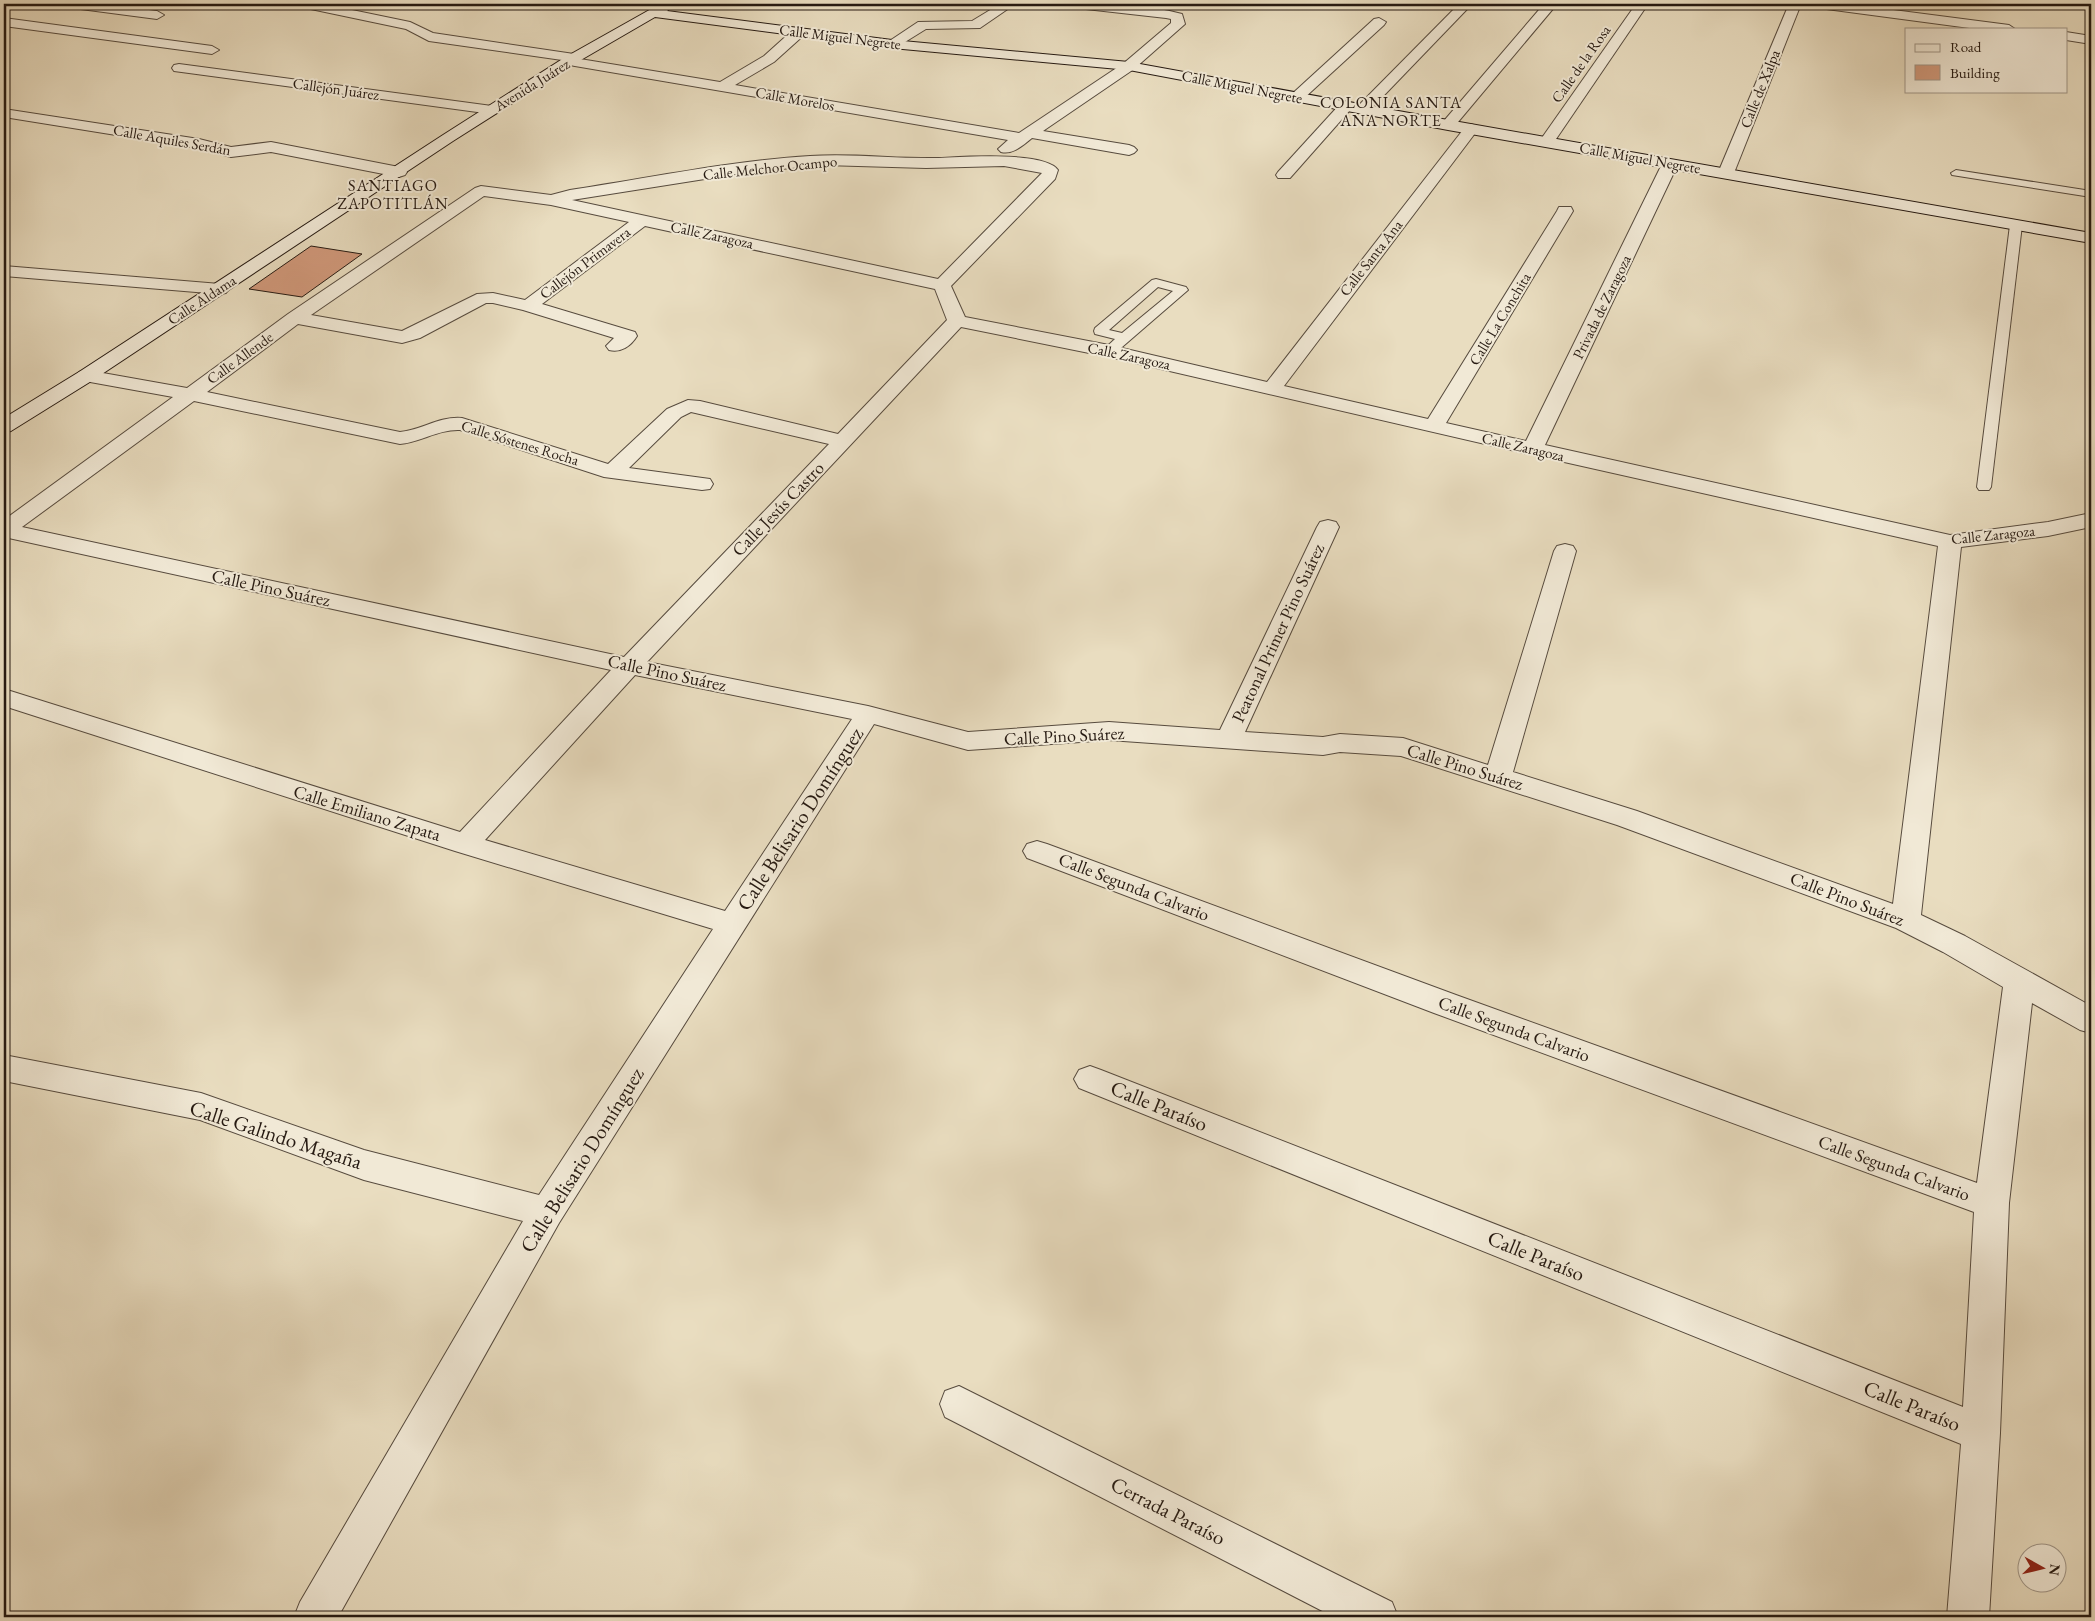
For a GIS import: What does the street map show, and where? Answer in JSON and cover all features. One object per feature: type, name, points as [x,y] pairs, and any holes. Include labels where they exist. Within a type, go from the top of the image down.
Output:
[{"type":"street","points":[[73,4],[157,15]]},
{"type":"street","name":"Calle Morelos","points":[[306,4],[410,26],[429,37],[1025,136],[1129,150]]},
{"type":"street","name":"Avenida Juárez","points":[[398,172],[572,60],[670,4]]},
{"type":"street","points":[[892,44],[923,25],[975,25],[1009,4]]},
{"type":"street","points":[[991,160],[1130,66],[1178,24],[1177,17],[1167,14],[1076,4]]},
{"type":"street","points":[[1363,110],[1466,4]]},
{"type":"street","points":[[1448,125],[1551,4]]},
{"type":"street","name":"Calle de la Rosa","points":[[1547,142],[1642,4]]},
{"type":"street","name":"Calle de Xalpa","points":[[1726,174],[1795,4]]},
{"type":"street","points":[[1819,4],[2001,28]]},
{"type":"street","name":"Calle Miguel Negrete","points":[[654,13],[892,44],[1130,66],[1363,110],[2091,238]]},
{"type":"street","points":[[4,22],[212,50]]},
{"type":"street","points":[[1297,97],[1379,22]]},
{"type":"street","points":[[722,87],[769,59],[799,32]]},
{"type":"street","points":[[2068,36],[2091,40]]},
{"type":"street","name":"Callejón Juárez","points":[[180,68],[492,110]]},
{"type":"street","points":[[1284,175],[1346,106]]},
{"type":"street","name":"Calle Aquiles Serdán","points":[[4,112],[199,144],[215,150],[231,152],[271,147],[398,172]]},
{"type":"street","name":"Calle Santa Ana","points":[[1272,388],[1471,128]]},
{"type":"street","name":"Calle Melchor Ocampo","points":[[551,200],[570,195],[688,177],[809,161],[928,163],[991,160],[1040,166],[1050,170],[1049,176],[942,285]]},
{"type":"street","name":"Privada de Zaragoza","points":[[1533,449],[1670,164]]},
{"type":"street","name":"Calle Aldama","points":[[4,426],[86,376],[398,172]]},
{"type":"street","name":"Calle Zaragoza","points":[[481,192],[551,200],[942,285]]},
{"type":"street","name":"Calle Allende","points":[[4,530],[295,318],[481,192]]},
{"type":"street","name":"Calle La Conchita","points":[[1434,426],[1565,211]]},
{"type":"street","name":"Callejón Primavera","points":[[528,306],[642,220]]},
{"type":"street","points":[[4,271],[220,288]]},
{"type":"street","points":[[942,285],[957,321]]},
{"type":"street","name":"Callejón Primavera","points":[[295,318],[402,337],[412,334],[482,298],[493,298],[528,306],[628,336],[616,346]]},
{"type":"street","name":"Calle Zaragoza","points":[[957,321],[1109,351],[1533,449],[1950,542],[2048,529],[2091,520]]},
{"type":"street","name":"Calle Jesús Castro","points":[[466,844],[629,666],[957,321]]},
{"type":"street","name":"Calle Sóstenes Rocha","points":[[86,376],[189,394],[400,438],[412,438],[452,422],[612,472],[702,484]]},
{"type":"street","points":[[612,472],[674,413],[688,406],[700,407],[844,441]]},
{"type":"street","name":"Peatonal Primer Pino Suárez","points":[[1228,740],[1328,527]]},
{"type":"street","name":"Calle Pino Suárez","points":[[4,530],[629,666],[868,714],[968,741],[1109,731],[1323,746],[1340,742],[1402,747],[1627,818],[1906,920],[1954,944],[2091,1021]]},
{"type":"street","points":[[1906,920],[1950,542]]},
{"type":"street","points":[[1498,777],[1565,551]]},
{"type":"street","name":"Calle Emiliano Zapata","points":[[4,697],[466,844],[732,924]]},
{"type":"street","name":"Calle Belisario Domínguez","points":[[315,1617],[547,1212],[868,714]]},
{"type":"street","name":"Calle Segunda Calvario","points":[[1037,851],[1445,1004],[1992,1204]]},
{"type":"street","points":[[1968,1617],[1981,1433],[1992,1204],[2019,982]]},
{"type":"street","name":"Calle Galindo Magaña","points":[[4,1068],[201,1107],[364,1165],[547,1212]]},
{"type":"street","name":"Calle Paraíso","points":[[1090,1079],[1981,1433]]},
{"type":"street","name":"Cerrada Paraíso","points":[[959,1404],[1377,1617]]},
{"type":"lane","points":[[1956,173],[2091,194]]},
{"type":"lane","points":[[1984,487],[2016,225]]},
{"type":"lane","points":[[1109,351],[1125,338],[1182,290],[1156,283],[1100,331],[1125,338]]},
{"type":"building","points":[[311,246],[362,254],[302,297],[249,289]]},
{"type":"district","name":"COLONIA SANTA ANA NORTE","points":[[1391,111]]},
{"type":"district","name":"SANTIAGO ZAPOTITLÁN","points":[[393,194]]}]
